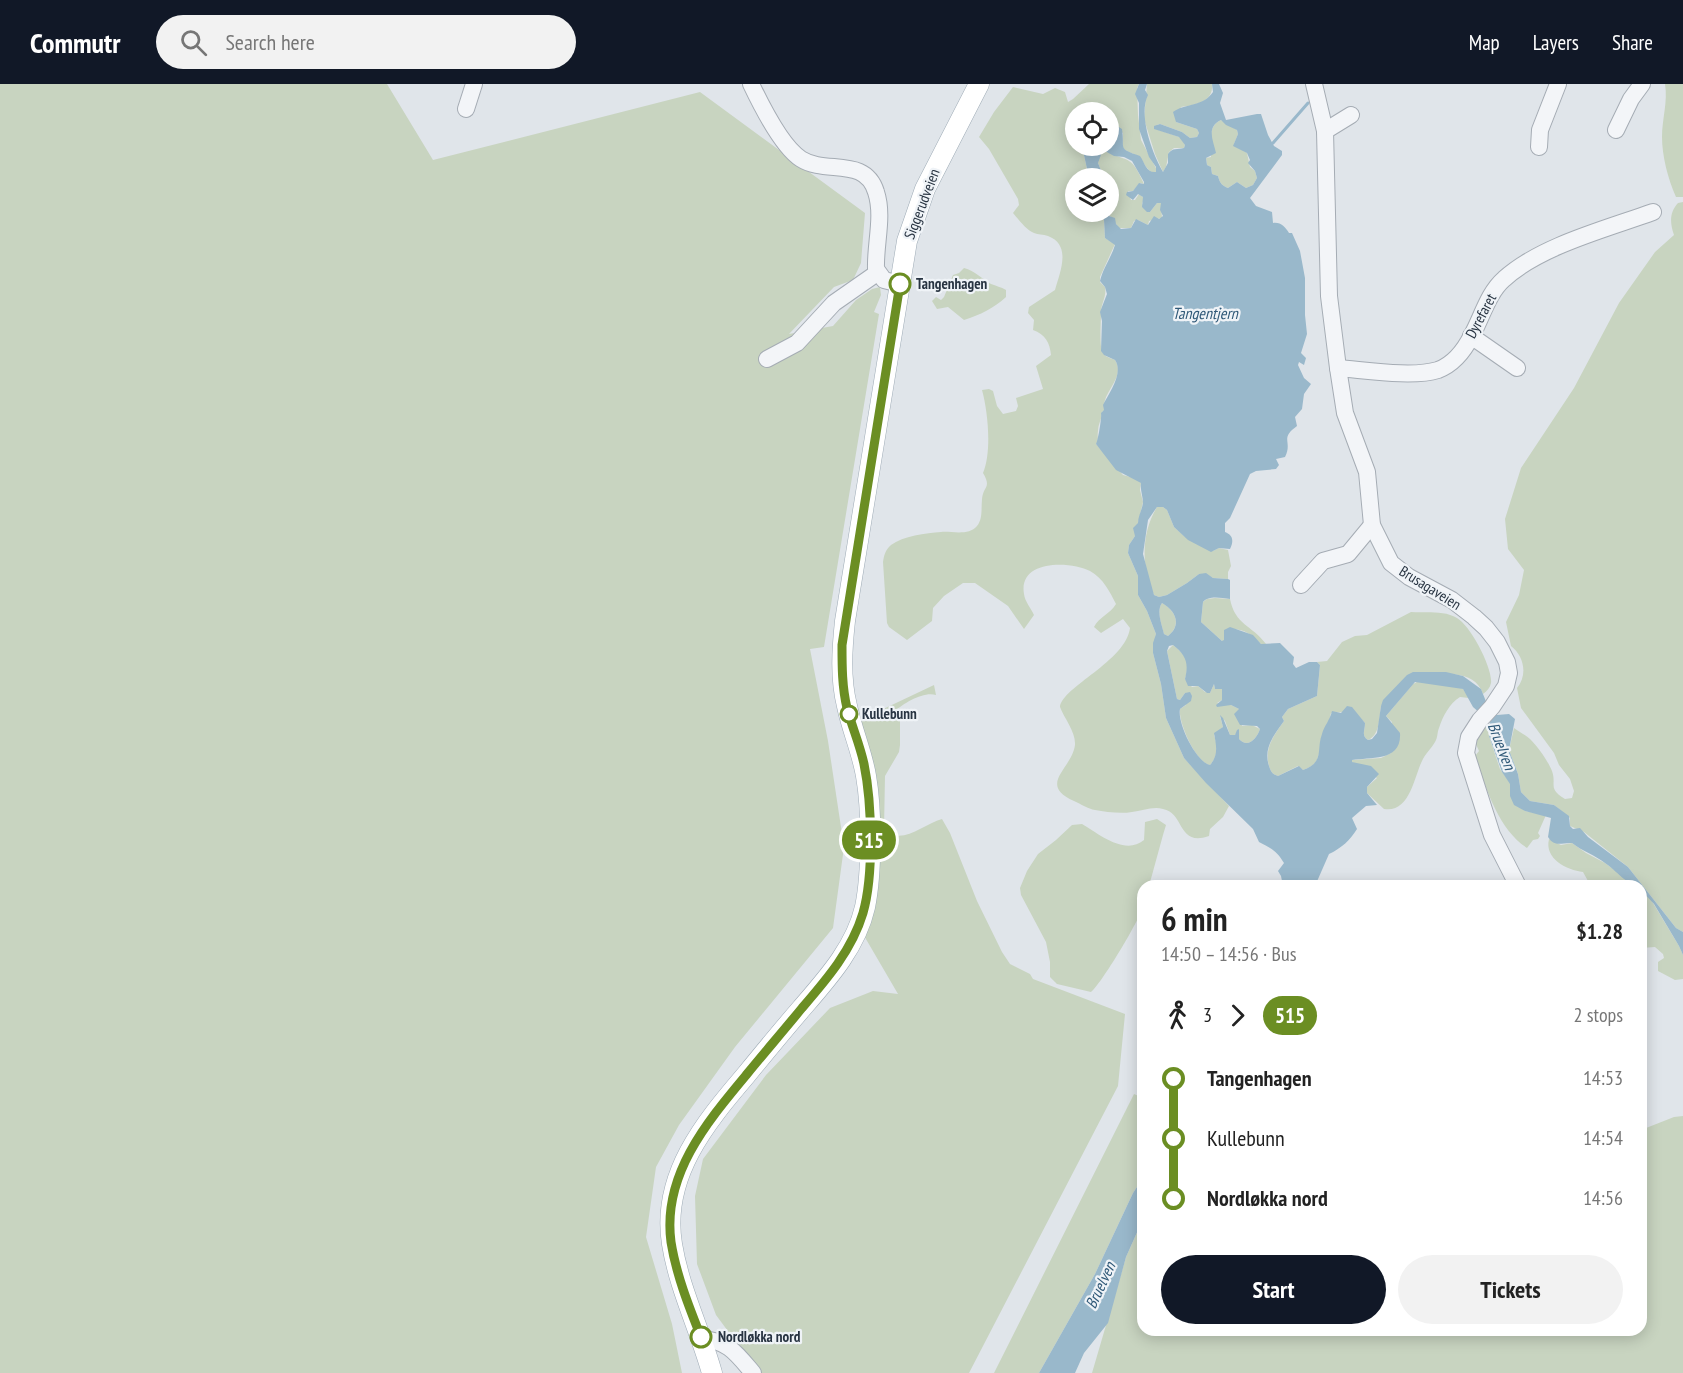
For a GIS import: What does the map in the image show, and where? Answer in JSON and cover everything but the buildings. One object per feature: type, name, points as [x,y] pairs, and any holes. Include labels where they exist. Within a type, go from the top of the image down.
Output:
[{"type":"main road","name":"Siggerudveien","points":[[712,1373],[671,1242],[672,1201],[681,1168],[694,1143],[711,1118],[838,963],[856,933],[865,906],[869,873],[868,787],[864,762],[844,693],[842,645],[907,241],[920,201],[979,84]]},
{"type":"street","points":[[466,109],[474,84]]},
{"type":"street","points":[[751,84],[763,109],[798,157],[813,164],[858,171],[872,182],[877,193],[879,208],[875,266],[877,273],[884,280],[900,284]]},
{"type":"street","name":"Brusagaveien","points":[[1314,84],[1326,130],[1329,296],[1338,368],[1345,413],[1367,472],[1372,525],[1391,563],[1409,577],[1452,600],[1486,628],[1497,642],[1507,662],[1509,673],[1506,686],[1480,720],[1470,737],[1466,753],[1492,835],[1515,880]]},
{"type":"street","points":[[1539,147],[1540,130],[1558,84]]},
{"type":"street","points":[[1616,130],[1631,99],[1642,84]]},
{"type":"street","points":[[1326,130],[1351,115]]},
{"type":"street","name":"Dyrefaret","points":[[1338,368],[1423,373],[1439,369],[1456,358],[1471,336],[1495,288],[1521,265],[1565,244],[1653,212]]},
{"type":"street","points":[[767,359],[797,343],[828,308],[877,273]]},
{"type":"street","points":[[1471,336],[1517,368]]},
{"type":"street","points":[[1301,585],[1323,561],[1348,554],[1372,525]]},
{"type":"street","points":[[701,1339],[715,1340],[726,1345],[753,1373]]},
{"type":"green space","points":[[0,84],[387,84],[433,160],[700,92],[865,213],[861,263],[853,280],[834,287],[789,334],[833,326],[856,300],[872,289],[880,287],[881,295],[874,312],[879,314],[824,647],[810,649],[828,741],[844,847],[833,928],[735,1047],[679,1125],[656,1167],[646,1237],[672,1324],[682,1373],[0,1373]]},
{"type":"green space","points":[[1089,84],[1139,84],[1137,88],[1141,140],[1156,172],[1151,172],[1139,157],[1122,147],[1123,133],[1119,131],[1119,102],[1068,102]]},
{"type":"green space","points":[[1147,84],[1212,84],[1212,90],[1207,99],[1197,104],[1181,107],[1176,122],[1197,129],[1199,133],[1197,137],[1190,138],[1182,132],[1157,125],[1159,130],[1182,138],[1185,145],[1184,148],[1174,148],[1169,152],[1163,172],[1144,119]]},
{"type":"green space","points":[[1665,84],[1683,84],[1683,197],[1676,197],[1663,152]]},
{"type":"green space","points":[[1013,87],[1043,94],[1055,88],[1065,92],[1068,102],[1065,102],[1065,156],[1084,156],[1087,168],[1065,168],[1065,222],[1104,222],[1105,238],[1115,244],[1100,277],[1100,282],[1105,287],[1101,311],[1101,341],[1104,354],[1115,360],[1118,373],[1104,404],[1105,410],[1102,412],[1096,444],[1123,475],[1138,479],[1141,483],[1143,502],[1135,536],[1129,545],[1128,553],[1138,576],[1138,595],[1156,634],[1153,653],[1166,718],[1184,758],[1229,806],[1223,817],[1210,829],[1209,836],[1199,838],[1191,837],[1186,833],[1175,816],[1163,809],[1151,808],[1123,813],[1095,810],[1063,795],[1058,788],[1057,782],[1073,754],[1075,745],[1072,730],[1060,707],[1063,699],[1118,651],[1126,640],[1130,628],[1123,619],[1101,633],[1094,627],[1116,604],[1106,586],[1095,574],[1071,565],[1059,565],[1037,569],[1029,574],[1024,583],[1024,594],[1034,615],[1024,629],[1008,606],[975,583],[963,583],[944,596],[933,608],[932,621],[907,640],[887,623],[883,562],[889,547],[902,539],[915,535],[970,531],[977,526],[980,520],[983,495],[987,484],[983,473],[988,443],[986,409],[982,390],[993,391],[997,406],[1003,414],[1016,411],[1018,406],[1016,398],[1043,389],[1036,366],[1051,355],[1046,339],[1033,330],[1034,320],[1028,313],[1029,307],[1055,290],[1062,252],[1055,240],[1028,230],[1013,213],[1019,205],[1018,199],[989,149],[979,137]]},
{"type":"green space","points":[[1221,120],[1237,130],[1238,134],[1234,144],[1247,153],[1250,167],[1255,171],[1257,178],[1253,185],[1246,188],[1237,182],[1228,188],[1224,186],[1218,176],[1212,174],[1211,167],[1207,165],[1206,158],[1211,157],[1212,131]]},
{"type":"green space","points":[[1099,156],[1118,156],[1133,164],[1144,184],[1140,183],[1133,191],[1128,191],[1131,200],[1135,200],[1139,194],[1144,198],[1142,204],[1150,212],[1157,203],[1161,203],[1162,218],[1149,221],[1148,225],[1138,220],[1134,221],[1131,228],[1119,228],[1114,222],[1119,222],[1119,168],[1100,168]]},
{"type":"green space","points":[[1683,202],[1683,932],[1676,928],[1647,891],[1647,880],[1638,880],[1628,867],[1584,832],[1570,826],[1570,818],[1554,805],[1530,801],[1521,792],[1518,774],[1509,750],[1514,728],[1530,739],[1545,759],[1552,771],[1556,792],[1565,799],[1572,798],[1574,791],[1570,779],[1559,765],[1554,753],[1521,708],[1517,688],[1523,677],[1522,660],[1511,646],[1506,622],[1519,595],[1524,570],[1508,549],[1505,519],[1521,468],[1574,388],[1619,303],[1655,252],[1674,235],[1672,214],[1678,203]]},
{"type":"green space","points":[[964,268],[1006,290],[1006,297],[997,305],[964,320],[948,307],[937,309],[932,301],[936,297],[941,300],[944,297],[953,275]]},
{"type":"green space","points":[[1157,507],[1167,510],[1174,527],[1184,536],[1213,551],[1219,548],[1228,550],[1231,566],[1228,579],[1199,574],[1167,595],[1159,597],[1154,595],[1147,573],[1145,550],[1148,528]]},
{"type":"green space","points":[[1215,598],[1230,599],[1232,608],[1240,620],[1266,644],[1261,644],[1249,634],[1236,629],[1225,630],[1224,641],[1222,641],[1201,622],[1203,602]]},
{"type":"green space","points":[[1162,603],[1171,610],[1176,618],[1175,627],[1168,636],[1164,634],[1160,618]]},
{"type":"green space","points":[[1411,612],[1452,615],[1462,622],[1485,658],[1491,676],[1488,689],[1483,694],[1479,685],[1456,674],[1419,672],[1381,706],[1378,726],[1372,738],[1368,740],[1365,736],[1365,723],[1354,711],[1331,713],[1315,763],[1303,770],[1298,766],[1278,776],[1273,774],[1268,759],[1271,742],[1284,721],[1282,717],[1288,709],[1317,696],[1320,665],[1317,662],[1327,661],[1342,642],[1355,636],[1367,635]]},
{"type":"green space","points":[[1173,645],[1186,660],[1185,679],[1192,687],[1198,686],[1210,693],[1214,684],[1215,689],[1222,689],[1222,700],[1217,703],[1239,709],[1242,726],[1252,725],[1260,729],[1257,736],[1249,743],[1242,742],[1239,739],[1239,729],[1235,735],[1230,735],[1225,721],[1220,716],[1223,727],[1214,735],[1217,751],[1210,765],[1205,763],[1194,750],[1182,723],[1180,709],[1186,705],[1185,693],[1180,700],[1177,699],[1167,651]]},
{"type":"green space","points":[[1419,681],[1458,687],[1463,689],[1469,698],[1460,697],[1447,711],[1436,740],[1423,758],[1405,800],[1393,809],[1384,809],[1367,793],[1367,787],[1377,778],[1352,760],[1381,758],[1391,753],[1392,722],[1386,716],[1413,684]]},
{"type":"green space","points":[[934,685],[936,695],[920,696],[895,711],[900,721],[900,745],[899,752],[885,776],[884,829],[898,836],[905,835],[942,819],[950,833],[977,901],[1010,964],[1030,974],[1033,979],[1125,1014],[1118,1086],[969,1373],[759,1373],[716,1315],[697,1264],[695,1196],[703,1159],[766,1075],[830,1008],[873,991],[898,994],[863,934],[858,721]]},
{"type":"green space","points":[[1488,720],[1489,736],[1500,769],[1511,784],[1510,793],[1525,811],[1546,815],[1538,833],[1540,836],[1533,840],[1527,848],[1508,830],[1494,807],[1475,756],[1479,751],[1475,742]]},
{"type":"green space","points":[[1157,819],[1166,825],[1151,880],[1137,880],[1137,920],[1103,978],[1091,992],[1057,984],[1050,977],[1046,942],[1021,895],[1020,888],[1027,871],[1038,854],[1072,825],[1082,824],[1112,842],[1129,846],[1144,840],[1145,822]]},
{"type":"green space","points":[[1549,839],[1561,845],[1572,843],[1628,880],[1587,880],[1583,872],[1570,869],[1553,858],[1548,846]]},
{"type":"green space","points":[[1647,895],[1683,955],[1683,979],[1675,980],[1658,971],[1658,962],[1664,958],[1655,947],[1647,948]]},
{"type":"green space","points":[[1134,1094],[1137,1095],[1137,1187],[1095,1274],[1039,1373],[994,1373]]},
{"type":"green space","points":[[1683,1116],[1683,1373],[1092,1373],[1126,1257],[1137,1232],[1137,1336],[1647,1336],[1647,1128],[1674,1117]]},
{"type":"water","name":"Tangentjern","points":[[1139,84],[1147,84],[1145,123],[1151,145],[1163,172],[1168,163],[1168,154],[1173,150],[1184,148],[1185,145],[1179,137],[1154,129],[1154,126],[1160,124],[1182,132],[1190,138],[1197,137],[1199,133],[1197,129],[1176,122],[1173,112],[1209,97],[1213,92],[1212,84],[1219,84],[1223,93],[1220,103],[1226,120],[1261,114],[1268,135],[1274,146],[1282,151],[1282,155],[1250,198],[1256,206],[1272,212],[1273,223],[1281,224],[1289,233],[1292,233],[1300,251],[1305,278],[1307,334],[1301,353],[1306,358],[1304,365],[1299,362],[1298,365],[1304,378],[1311,384],[1304,394],[1302,409],[1295,417],[1297,426],[1287,437],[1288,447],[1285,457],[1276,459],[1279,465],[1276,469],[1256,471],[1250,474],[1230,518],[1225,523],[1225,532],[1232,539],[1230,549],[1219,548],[1211,552],[1188,540],[1174,527],[1167,510],[1157,507],[1148,520],[1143,554],[1154,595],[1159,597],[1167,595],[1199,574],[1206,573],[1213,578],[1228,579],[1230,580],[1230,599],[1208,598],[1203,602],[1201,622],[1222,641],[1224,630],[1230,627],[1253,635],[1261,644],[1280,643],[1294,657],[1293,664],[1296,668],[1309,662],[1317,662],[1320,665],[1317,696],[1288,709],[1282,717],[1284,721],[1270,742],[1267,753],[1269,766],[1274,774],[1278,776],[1299,766],[1303,770],[1314,763],[1317,759],[1323,731],[1332,711],[1341,713],[1347,706],[1352,707],[1365,723],[1365,736],[1368,740],[1372,739],[1377,733],[1383,700],[1407,675],[1413,672],[1446,672],[1463,676],[1481,689],[1487,704],[1497,715],[1509,714],[1515,719],[1509,750],[1518,774],[1521,792],[1530,801],[1554,805],[1569,816],[1570,826],[1573,829],[1580,828],[1588,837],[1628,867],[1638,880],[1625,880],[1601,860],[1572,843],[1553,842],[1548,837],[1551,818],[1525,811],[1514,805],[1510,796],[1510,784],[1502,772],[1489,736],[1490,722],[1473,707],[1463,689],[1415,682],[1386,716],[1400,733],[1396,749],[1376,758],[1352,760],[1352,762],[1371,766],[1379,774],[1367,787],[1367,793],[1377,805],[1366,806],[1352,818],[1357,829],[1352,837],[1329,854],[1318,880],[1282,880],[1278,871],[1284,863],[1279,856],[1259,842],[1253,829],[1184,758],[1166,718],[1153,653],[1156,634],[1138,595],[1138,576],[1128,553],[1129,545],[1135,536],[1133,528],[1138,523],[1143,503],[1141,483],[1116,470],[1096,444],[1101,413],[1104,410],[1103,405],[1115,383],[1118,371],[1115,360],[1101,351],[1100,312],[1107,294],[1100,281],[1115,245],[1105,238],[1104,222],[1116,222],[1121,229],[1131,228],[1136,219],[1148,225],[1154,216],[1159,219],[1163,216],[1160,210],[1161,203],[1157,203],[1150,212],[1147,212],[1142,207],[1143,197],[1138,194],[1133,200],[1126,195],[1127,192],[1133,191],[1139,183],[1144,184],[1144,182],[1132,161],[1114,156],[1119,156],[1119,127],[1122,129],[1125,149],[1140,156],[1148,169],[1156,172],[1156,167],[1149,157],[1139,129],[1139,103],[1135,94]],"holes":[[[1221,120],[1237,130],[1238,134],[1233,146],[1247,153],[1250,160],[1248,163],[1255,171],[1257,178],[1253,185],[1246,188],[1237,182],[1228,188],[1224,186],[1218,176],[1212,174],[1211,167],[1207,165],[1206,158],[1216,153],[1212,139],[1213,126]],[[1162,603],[1176,618],[1175,627],[1168,636],[1164,634],[1159,614]],[[1173,645],[1181,652],[1187,668],[1185,679],[1188,686],[1198,686],[1210,693],[1214,684],[1215,689],[1222,689],[1222,700],[1216,705],[1217,707],[1231,705],[1239,709],[1234,714],[1240,725],[1257,726],[1260,729],[1257,736],[1249,743],[1242,742],[1239,739],[1239,729],[1235,735],[1230,735],[1220,715],[1223,727],[1214,733],[1216,750],[1210,765],[1194,750],[1181,723],[1180,709],[1191,701],[1192,696],[1190,692],[1185,693],[1180,700],[1177,699],[1167,651],[1169,646]]]},
{"type":"water","name":"Tangentjern","points":[[1084,156],[1101,156],[1098,163],[1100,168],[1087,168]]},
{"type":"water","name":"Tangentjern","points":[[1647,891],[1676,928],[1683,932],[1683,955],[1647,896]]},
{"type":"water","name":"Bruelven","points":[[1137,1187],[1137,1232],[1126,1257],[1108,1323],[1084,1353],[1075,1373],[1039,1373],[1095,1274]]},
{"type":"waterway","points":[[1273,143],[1308,103]]},
{"type":"bus line","name":"515","points":[[701,1337],[677,1267],[671,1242],[672,1201],[681,1168],[703,1128],[846,952],[856,933],[865,906],[869,873],[868,787],[864,762],[844,693],[842,645],[900,284]]},
{"type":"place","name":"Tangenhagen","points":[[900,284]]},
{"type":"place","name":"Kullebunn","points":[[849,714]]},
{"type":"place","name":"Nordløkka nord","points":[[701,1337]]}]
